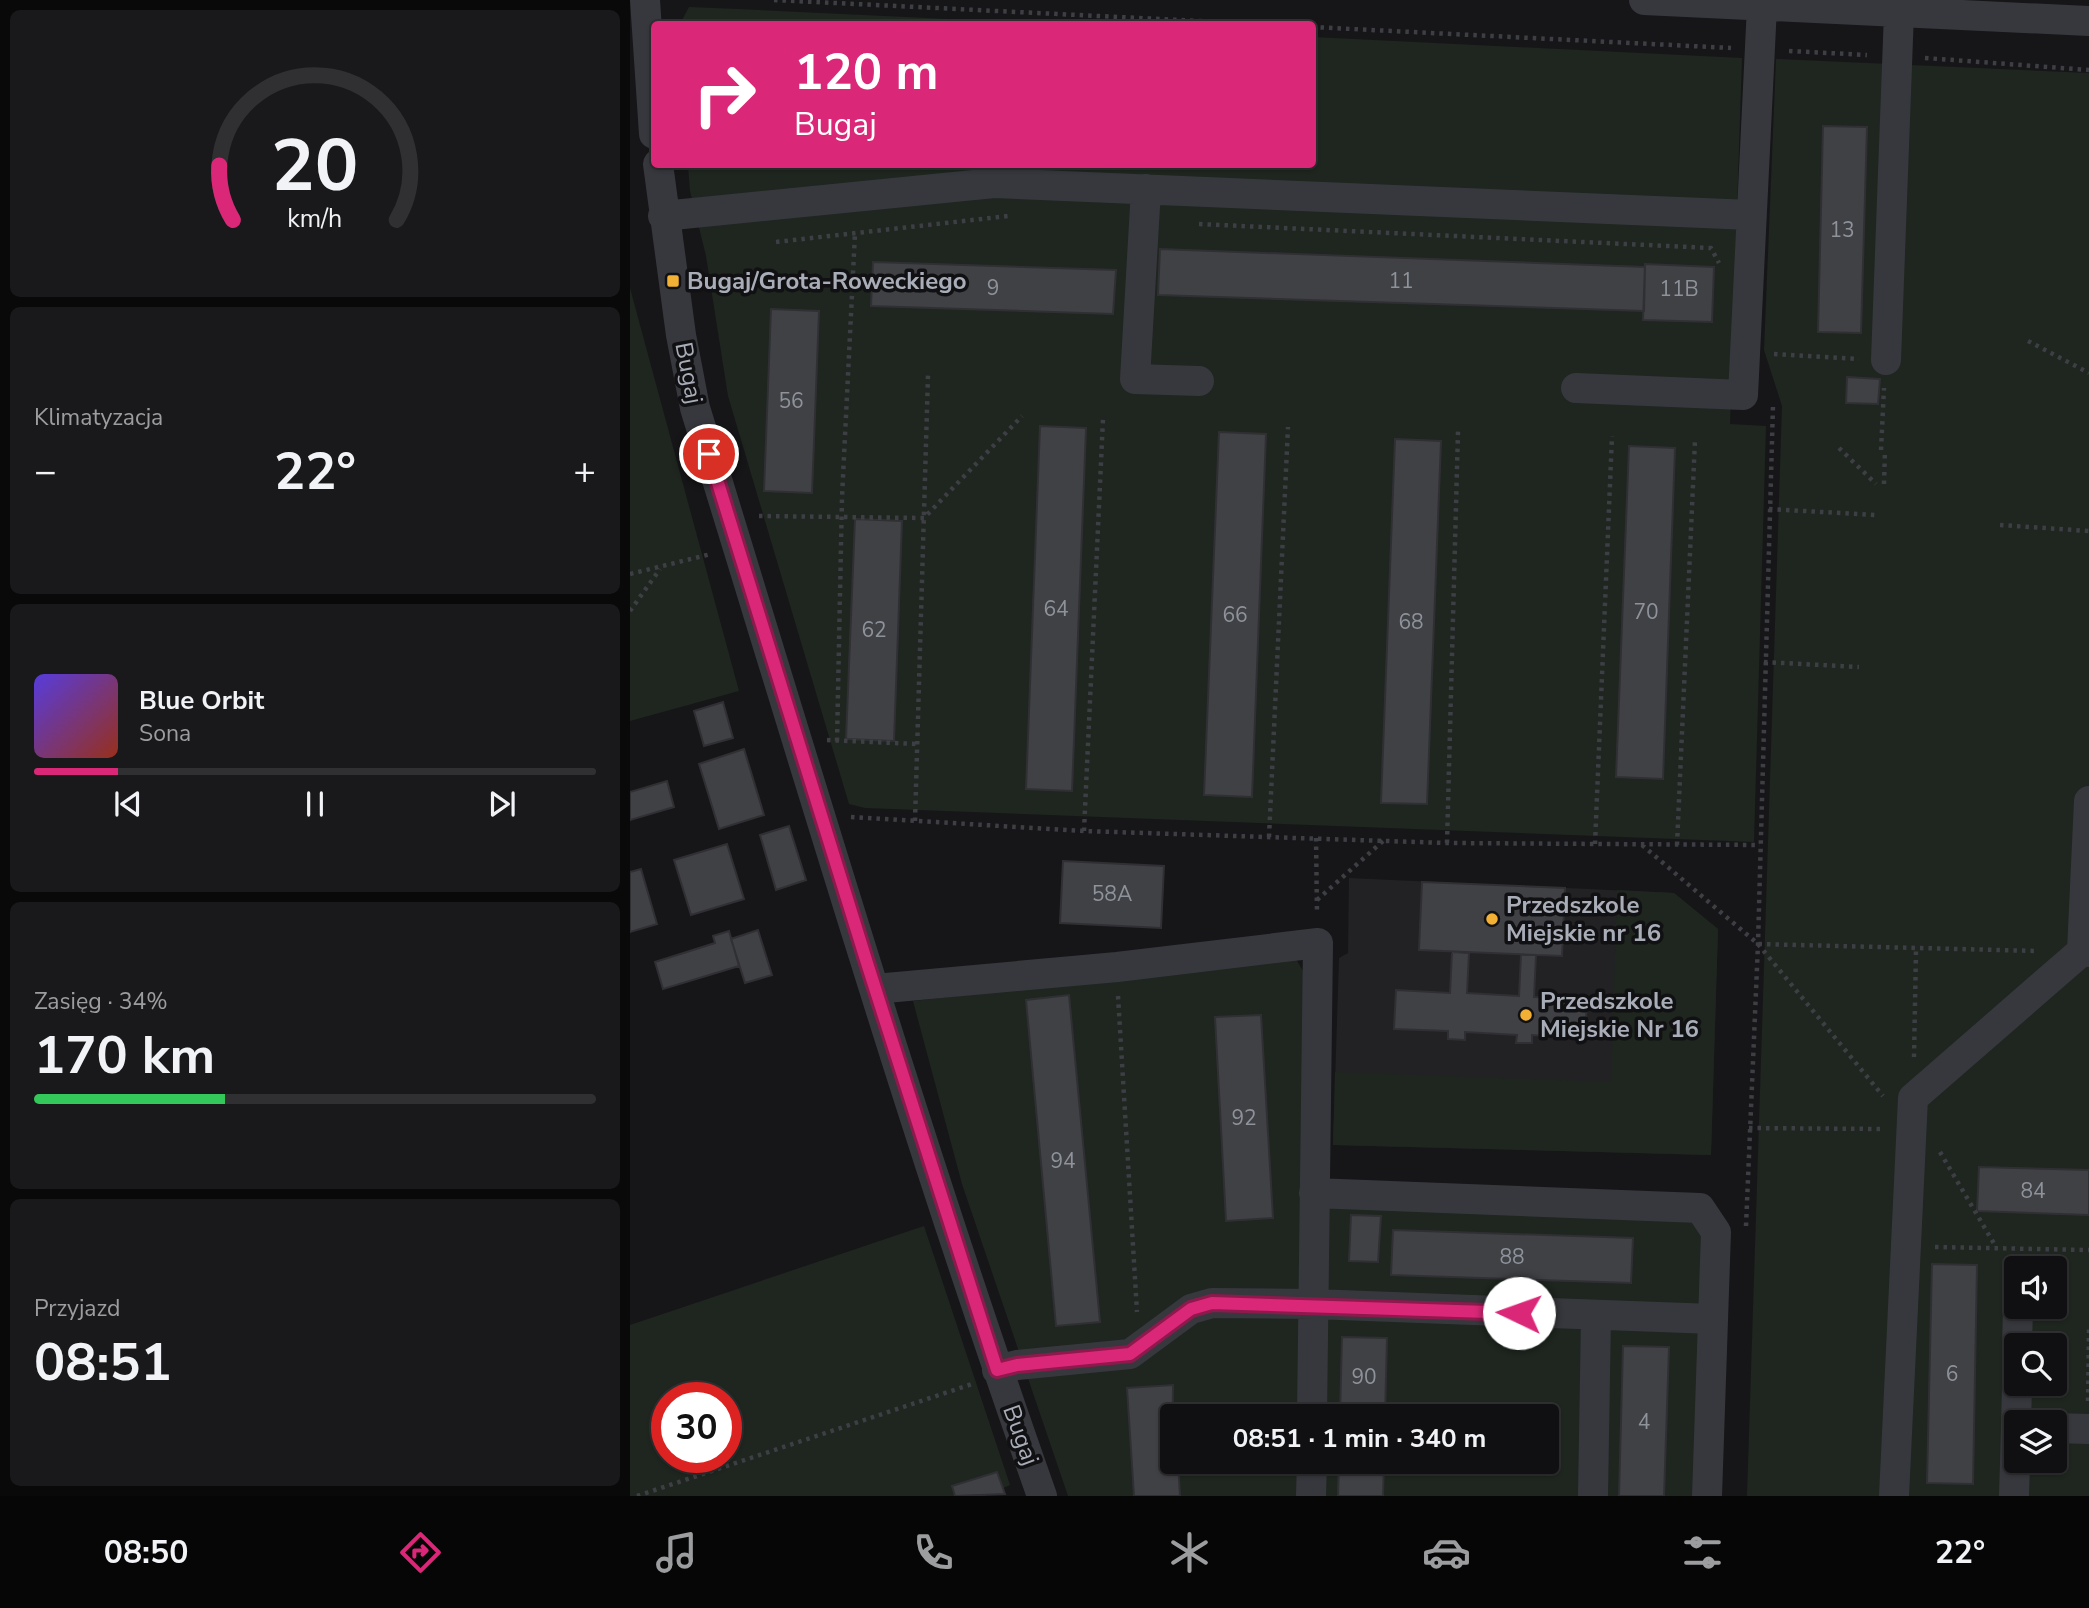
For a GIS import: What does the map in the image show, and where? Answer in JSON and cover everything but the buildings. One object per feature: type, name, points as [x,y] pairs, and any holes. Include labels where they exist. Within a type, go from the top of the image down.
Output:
[{"type":"street","points":[[645,0],[651,89]]},
{"type":"street","points":[[1644,0],[1762,6],[1963,7],[2089,21]]},
{"type":"street","points":[[1576,388],[1743,395],[1762,6]]},
{"type":"street","points":[[1886,360],[1898,57],[1909,8]]},
{"type":"street","name":"Bugaj","points":[[658,168],[663,216],[695,408],[875,989],[986,1376],[1042,1496]]},
{"type":"street","points":[[663,216],[994,184],[1751,215]]},
{"type":"street","points":[[1146,190],[1135,379],[1199,381]]},
{"type":"street","points":[[1894,1496],[1906,1246],[1922,1135],[1913,1098],[2085,952],[2089,801]]},
{"type":"street","points":[[875,989],[1117,967],[1318,943],[1312,1404]]},
{"type":"street","points":[[1314,1193],[1700,1208],[1716,1232],[1707,1496]]},
{"type":"street","points":[[986,1376],[1017,1365],[1130,1354],[1140,1350],[1191,1309],[1212,1303],[1314,1304],[1713,1319]]},
{"type":"street","points":[[1593,1496],[1596,1316]]},
{"type":"street","points":[[2067,1428],[2088,1429]]},
{"type":"street","points":[[2014,1496],[2015,1473]]},
{"type":"street","points":[[1311,1496],[1312,1474]]},
{"type":"path","points":[[774,0],[1200,21]]},
{"type":"path","points":[[1316,27],[1759,49],[2089,70]]},
{"type":"path","points":[[776,242],[1021,216]]},
{"type":"path","points":[[1144,222],[1712,248],[1719,262],[1718,275]]},
{"type":"path","points":[[837,741],[842,516],[855,233]]},
{"type":"path","points":[[2028,341],[2089,373]]},
{"type":"path","points":[[1767,354],[1886,360],[1884,484]]},
{"type":"path","points":[[915,821],[928,375]]},
{"type":"path","points":[[1745,1237],[1758,944],[1773,405],[1767,395]]},
{"type":"path","points":[[758,516],[924,518],[1022,416]]},
{"type":"path","points":[[1084,831],[1102,419]]},
{"type":"path","points":[[1269,837],[1287,427]]},
{"type":"path","points":[[1447,844],[1458,431]]},
{"type":"path","points":[[1595,844],[1612,436]]},
{"type":"path","points":[[1676,845],[1695,440]]},
{"type":"path","points":[[1839,448],[1876,484]]},
{"type":"path","points":[[1769,509],[1875,515]]},
{"type":"path","points":[[2000,524],[2089,531]]},
{"type":"path","points":[[630,574],[703,557]]},
{"type":"path","points":[[630,611],[661,568]]},
{"type":"path","points":[[1764,662],[1859,667]]},
{"type":"path","points":[[825,740],[917,744]]},
{"type":"path","points":[[849,817],[1084,831],[1447,844],[1760,845]]},
{"type":"path","points":[[1316,838],[1318,943]]},
{"type":"path","points":[[1317,900],[1383,841]]},
{"type":"path","points":[[1642,845],[1758,944],[1922,1135],[1997,1248]]},
{"type":"path","points":[[1758,944],[1916,950],[2085,952]]},
{"type":"path","points":[[1913,1098],[1916,950]]},
{"type":"path","points":[[1117,967],[1140,1350]]},
{"type":"path","points":[[1749,1128],[1922,1135]]},
{"type":"path","points":[[1906,1246],[2089,1250]]},
{"type":"path","points":[[2088,1429],[2089,1329]]},
{"type":"path","points":[[637,1496],[986,1376]]},
{"type":"shaded area","points":[[689,7],[994,21],[682,21]]},
{"type":"shaded area","points":[[1316,37],[1742,58],[1730,424],[1766,426],[1754,842],[865,808],[849,804],[728,396],[706,256],[690,191],[688,168],[1316,168]]},
{"type":"shaded area","points":[[1776,59],[2089,73],[2089,1496],[1747,1496],[1782,406],[1764,350]]},
{"type":"shaded area","points":[[630,288],[739,691],[630,721]]},
{"type":"shaded area","name":"Przedszkole Miejskie Nr 16","points":[[1349,878],[1674,893],[1718,929],[1711,1155],[1333,1145],[1339,958],[1348,953]]},
{"type":"shaded area","points":[[1617,890],[1674,893],[1718,929],[1711,1155],[1333,1145],[1335,1072],[1611,1082]]},
{"type":"shaded area","points":[[1296,959],[1306,976],[1302,1204],[1695,1218],[1704,1229],[1696,1496],[1068,1496],[962,1184],[913,1001]]},
{"type":"shaded area","points":[[924,1226],[1010,1485],[985,1496],[630,1496],[630,1325]]},
{"type":"place","name":"Bugaj/Grota-Roweckiego","points":[[673,281]]},
{"type":"place","name":"Przedszkole Miejskie nr 16","points":[[1492,919]]},
{"type":"place","name":"Przedszkole Miejskie Nr 16","points":[[1526,1015]]},
{"type":"route","points":[[709,454],[997,1370],[1017,1365],[1130,1354],[1140,1350],[1191,1309],[1212,1303],[1314,1304],[1519,1313]]}]
